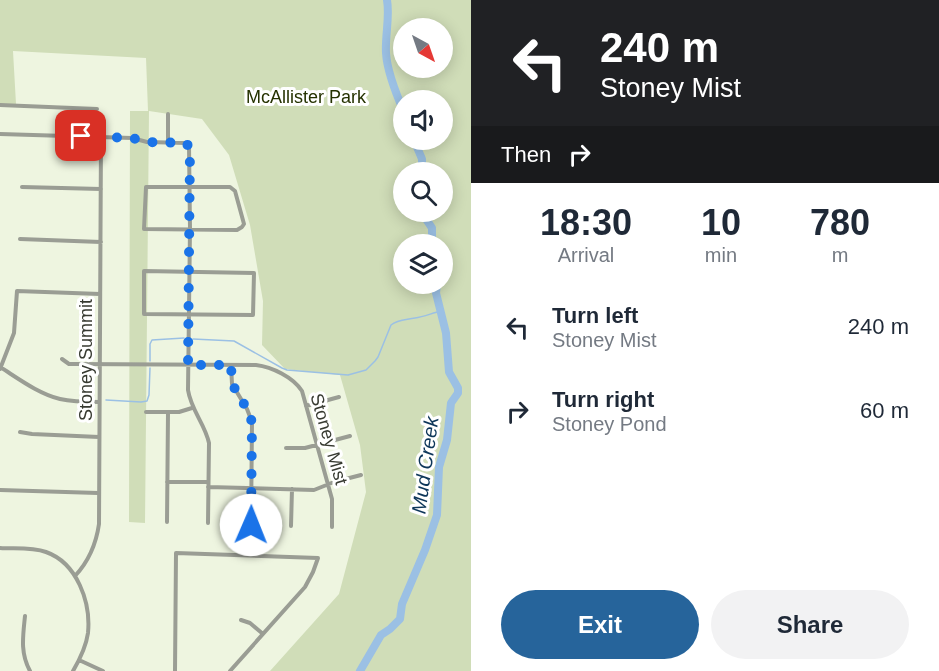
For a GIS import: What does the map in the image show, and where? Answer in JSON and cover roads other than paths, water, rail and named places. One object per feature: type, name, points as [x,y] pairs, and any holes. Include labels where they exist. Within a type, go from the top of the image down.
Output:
[{"type":"street","points":[[0,105],[96,109]]},
{"type":"street","points":[[168,114],[168,143]]},
{"type":"street","points":[[0,134],[133,138],[147,142],[189,145],[188,390],[192,408],[207,435],[209,447],[208,523]]},
{"type":"street","name":"Stoney Summit","points":[[75,576],[87,561],[99,524],[102,137]]},
{"type":"street","points":[[190,186],[230,186],[233,188],[244,221],[243,226],[237,230],[144,229],[146,187],[190,186]]},
{"type":"street","points":[[22,187],[101,189]]},
{"type":"street","points":[[20,239],[101,242]]},
{"type":"street","points":[[189,271],[254,273],[253,315],[144,314],[144,272],[189,271]]},
{"type":"street","points":[[99,402],[69,401],[43,393],[0,368],[14,333],[17,291],[100,294]]},
{"type":"street","name":"Stoney Mist","points":[[62,359],[69,364],[256,365],[276,371],[302,391],[333,507],[332,527]]},
{"type":"street","points":[[231,365],[232,384],[252,422],[251,525]]},
{"type":"street","points":[[306,406],[339,397]]},
{"type":"street","points":[[146,412],[168,413],[192,408]]},
{"type":"street","points":[[167,522],[168,413]]},
{"type":"street","points":[[20,432],[99,437]]},
{"type":"street","points":[[286,448],[305,448],[350,436]]},
{"type":"street","points":[[167,482],[314,490],[360,475]]},
{"type":"street","points":[[291,526],[292,489]]},
{"type":"street","points":[[0,490],[98,493]]},
{"type":"street","points":[[0,548],[46,552],[58,559],[75,576],[83,593],[88,617],[87,638],[73,671]]},
{"type":"street","points":[[175,671],[176,553],[318,558],[305,587],[230,671]]},
{"type":"street","points":[[25,616],[22,647],[30,671]]},
{"type":"street","points":[[241,621],[250,623],[263,634]]},
{"type":"street","points":[[79,660],[103,671]]},
{"type":"waterway","name":"Mud Creek","points":[[387,0],[387,60],[396,90]]},
{"type":"waterway","name":"Mud Creek","points":[[418,150],[422,162]]},
{"type":"waterway","name":"Mud Creek","points":[[428,222],[432,228],[432,234]]},
{"type":"waterway","name":"Mud Creek","points":[[360,671],[381,635],[400,619],[402,604],[437,515],[439,467],[447,440],[451,403],[458,393],[458,388],[449,372],[446,333],[436,294]]},
{"type":"waterway","points":[[193,339],[234,341],[287,370],[348,375],[366,370],[375,361],[391,325],[441,311]]},
{"type":"waterway","points":[[150,361],[152,340],[184,338]]},
{"type":"waterway","points":[[106,400],[147,401],[150,368]]},
{"type":"park label","name":"McAllister Park","points":[[306,97]]}]
